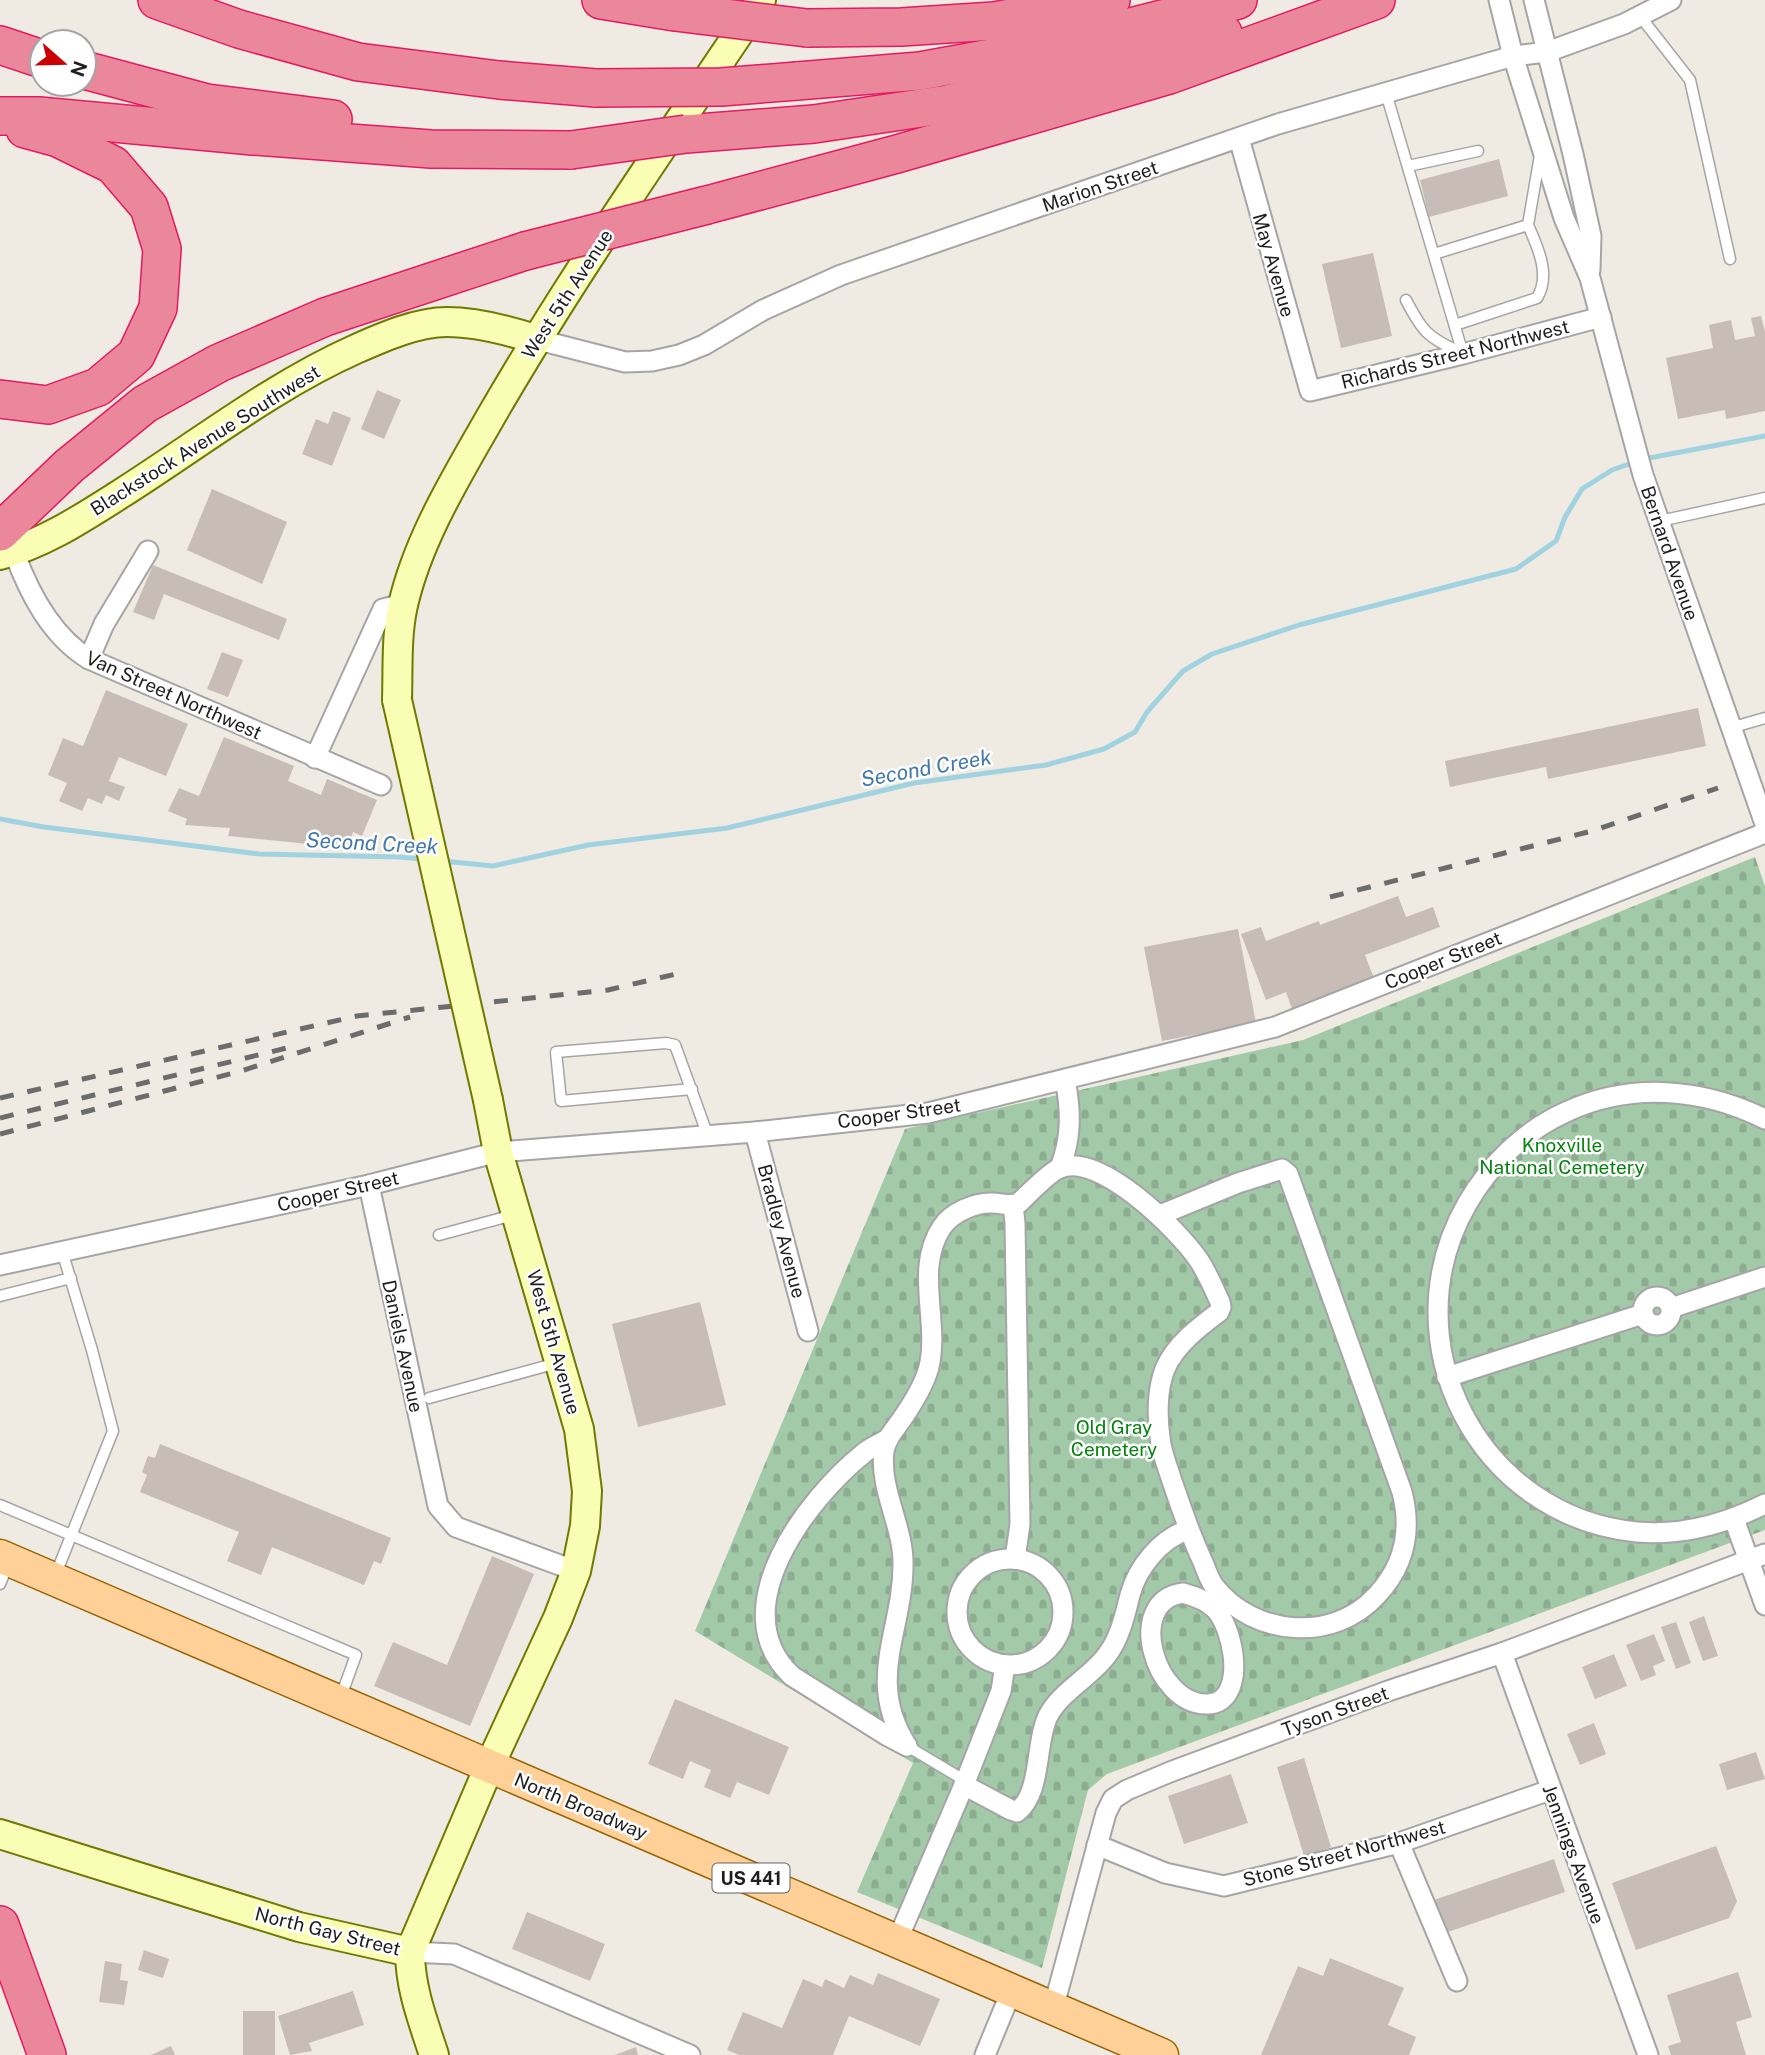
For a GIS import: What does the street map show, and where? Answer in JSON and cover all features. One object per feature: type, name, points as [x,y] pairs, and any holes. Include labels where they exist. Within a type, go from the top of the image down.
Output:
[{"type":"highway","points":[[157,0],[239,29],[358,62],[499,80],[597,88],[721,87],[920,71],[1025,52],[1238,0]]},
{"type":"highway","points":[[601,0],[807,29],[994,21],[1111,0]]},
{"type":"highway","points":[[0,116],[39,116],[431,149],[814,124],[948,104],[1347,0]]},
{"type":"highway","points":[[4,546],[69,466],[145,404],[219,363],[325,317],[525,251],[897,154],[1169,75],[1376,0]]},
{"type":"highway","points":[[0,45],[28,54]]},
{"type":"highway","points":[[98,74],[207,103],[348,121],[574,141]]},
{"type":"highway","points":[[0,122],[58,138],[113,165],[149,207],[162,249],[158,308],[136,355],[98,387],[48,405],[0,400]]},
{"type":"highway","points":[[0,1925],[47,2055]]},
{"type":"main road","name":"North Broadway","points":[[3,1567],[54,1579],[1162,2055]]},
{"type":"street","name":"West 5th Avenue","points":[[434,2055],[414,1994],[410,1952],[489,1767],[558,1618],[576,1571],[585,1526],[586,1470],[579,1429],[561,1362],[498,1152],[397,700],[403,604],[439,512],[535,339],[761,0]]},
{"type":"street","name":"Bernard Avenue","points":[[1499,0],[1513,56],[1564,218],[1590,278],[1643,475],[1765,824]]},
{"type":"street","name":"Bernard Avenue","points":[[1534,0],[1591,236],[1590,278]]},
{"type":"street","name":"Marion Street","points":[[535,339],[625,362],[652,361],[678,355],[704,345],[763,310],[841,275],[1278,124],[1513,56],[1546,52],[1640,16],[1671,0]]},
{"type":"street","name":"May Avenue","points":[[1239,138],[1310,391]]},
{"type":"street","name":"Richards Street Northwest","points":[[1310,391],[1601,317]]},
{"type":"street","name":"Blackstock Avenue Southwest","points":[[4,546],[57,532],[105,504],[279,390],[379,339],[444,321],[504,329],[535,339]]},
{"type":"street","name":"Van Street Northwest","points":[[4,546],[38,604],[74,650],[89,659],[381,785]]},
{"type":"street","points":[[89,659],[104,624],[148,551]]},
{"type":"street","points":[[315,758],[383,609],[403,604]]},
{"type":"street","name":"Cooper Street","points":[[0,1265],[369,1185],[498,1152],[755,1132],[928,1113],[1275,1027],[1765,833]]},
{"type":"street","points":[[1060,1168],[1071,1120],[1065,1079]]},
{"type":"street","points":[[1765,1119],[1713,1098],[1659,1091],[1632,1093],[1578,1107],[1553,1118],[1519,1141],[1490,1170],[1473,1192],[1449,1242],[1438,1296],[1441,1351],[1447,1377],[1459,1408],[1475,1436],[1495,1462],[1519,1484],[1546,1503],[1606,1527],[1670,1533],[1703,1528],[1734,1519],[1765,1504]]},
{"type":"street","name":"Bradley Avenue","points":[[755,1132],[808,1331]]},
{"type":"street","points":[[906,1746],[783,1668],[773,1650],[765,1613],[773,1575],[791,1535],[816,1503],[850,1465],[867,1450],[887,1439],[903,1419],[929,1366],[932,1344],[929,1270],[939,1232],[950,1218],[980,1203],[1019,1203],[1060,1168],[1071,1166],[1097,1172],[1160,1215],[1198,1259],[1221,1307],[1219,1312],[1189,1336],[1170,1359],[1161,1385],[1158,1413],[1160,1441],[1188,1530],[1221,1604],[1233,1651],[1234,1674],[1228,1692],[1221,1700],[1212,1704],[1200,1704],[1180,1695],[1167,1681],[1153,1653],[1150,1632],[1155,1611],[1163,1600],[1173,1594],[1183,1593],[1221,1604],[1286,1628],[1311,1628],[1342,1621],[1368,1605],[1394,1573],[1404,1546],[1408,1514],[1288,1174],[1282,1169],[1238,1183],[1160,1215]]},
{"type":"street","name":"Daniels Avenue","points":[[369,1185],[438,1506],[456,1527],[576,1571]]},
{"type":"street","points":[[1013,1205],[1016,1223],[1020,1524],[1015,1559]]},
{"type":"street","points":[[1447,1377],[1643,1314],[1650,1323],[1660,1325],[1669,1319],[1671,1308],[1765,1277]]},
{"type":"street","points":[[887,1439],[884,1450],[886,1481],[904,1563],[888,1657],[887,1684],[894,1719],[906,1746]]},
{"type":"street","points":[[1734,1519],[1757,1557],[1765,1605]]},
{"type":"street","points":[[964,1785],[1010,1810],[1017,1812],[1022,1808],[1033,1784],[1051,1711],[1108,1654],[1124,1618],[1130,1593],[1157,1548],[1188,1530]]},
{"type":"street","name":"Tyson Street","points":[[1053,2009],[1112,1799],[1127,1790],[1376,1696],[1502,1653],[1757,1557]]},
{"type":"street","points":[[1015,1559],[1031,1563],[1050,1579],[1062,1601],[1063,1617],[1050,1647],[1037,1658],[1021,1664],[1005,1665],[989,1661],[969,1646],[958,1624],[957,1607],[965,1584],[983,1566],[998,1560],[1015,1559]]},
{"type":"street","name":"Jennings Avenue","points":[[1502,1653],[1648,2055]]},
{"type":"street","points":[[897,1941],[1001,1691],[1005,1665]]},
{"type":"street","name":"Stone Street Northwest","points":[[1097,1845],[1165,1873],[1224,1886],[1399,1843],[1550,1790]]},
{"type":"street","name":"North Gay Street","points":[[0,1834],[299,1927],[410,1952],[454,1954],[690,2055]]},
{"type":"street","points":[[1399,1843],[1457,1981]]},
{"type":"street","points":[[985,2055],[1012,1992]]},
{"type":"lane","points":[[1640,16],[1690,80],[1730,259]]},
{"type":"lane","points":[[1386,93],[1463,354]]},
{"type":"lane","points":[[1455,325],[1537,298],[1545,286],[1540,254],[1528,225],[1542,148]]},
{"type":"lane","points":[[1408,166],[1478,151]]},
{"type":"lane","points":[[1434,254],[1528,225]]},
{"type":"lane","points":[[1406,300],[1419,325],[1435,341],[1463,354]]},
{"type":"lane","points":[[1660,521],[1765,498]]},
{"type":"lane","points":[[1730,728],[1765,718]]},
{"type":"lane","points":[[692,1089],[561,1101],[556,1052],[666,1043],[675,1045],[692,1089],[708,1136]]},
{"type":"lane","points":[[439,1235],[517,1213]]},
{"type":"lane","points":[[54,1579],[113,1431],[62,1251]]},
{"type":"lane","points":[[0,1296],[71,1278]]},
{"type":"lane","points":[[429,1398],[561,1362]]},
{"type":"lane","points":[[0,1504],[356,1655],[339,1703]]},
{"type":"lane","points":[[906,1746],[959,1777],[964,1785]]},
{"type":"green space","name":"Old Gray Cemetery","points":[[1755,857],[1765,886],[1765,1530],[1107,1774],[1088,1790],[1042,1968],[857,1892],[913,1763],[695,1631],[905,1129],[1303,1040]]},
{"type":"building","points":[[1499,159],[1508,196],[1429,217],[1420,180]]},
{"type":"building","points":[[1373,253],[1392,336],[1341,348],[1322,264]]},
{"type":"building","points":[[1761,316],[1765,332],[1765,411],[1726,419],[1725,410],[1678,419],[1666,358],[1713,348],[1709,325],[1731,320],[1735,340],[1755,336],[1751,318]]},
{"type":"building","points":[[377,390],[401,400],[384,439],[361,429]]},
{"type":"building","points":[[333,411],[351,418],[332,466],[302,454],[316,419],[328,424]]},
{"type":"building","points":[[212,489],[287,522],[262,584],[187,550]]},
{"type":"building","points":[[153,565],[287,619],[279,640],[164,594],[154,620],[133,612]]},
{"type":"building","points":[[222,652],[243,660],[228,697],[207,689]]},
{"type":"building","points":[[106,690],[188,724],[166,776],[119,757],[109,781],[125,787],[119,801],[106,795],[102,804],[88,798],[82,811],[59,801],[67,783],[48,775],[63,738],[83,746]]},
{"type":"building","points":[[1698,708],[1706,746],[1548,779],[1546,767],[1450,787],[1445,761]]},
{"type":"building","points":[[224,737],[294,766],[288,781],[321,795],[327,779],[377,800],[362,836],[353,832],[348,848],[228,836],[230,828],[185,825],[187,819],[168,811],[179,788],[199,796]]},
{"type":"building","points":[[1398,896],[1406,917],[1433,907],[1440,927],[1365,955],[1374,978],[1292,1009],[1286,992],[1266,1000],[1241,934],[1261,927],[1266,941],[1319,921],[1320,925]]},
{"type":"building","points":[[1238,929],[1256,1023],[1162,1041],[1144,947]]},
{"type":"building","points":[[700,1302],[726,1405],[638,1427],[612,1324]]},
{"type":"building","points":[[160,1444],[391,1538],[381,1564],[374,1561],[364,1585],[272,1547],[261,1575],[227,1561],[239,1532],[140,1492],[147,1475],[142,1472],[148,1456],[155,1458]]},
{"type":"building","points":[[492,1556],[534,1574],[470,1726],[374,1686],[393,1642],[447,1665]]},
{"type":"building","points":[[1704,1616],[1718,1656],[1703,1661],[1689,1622]]},
{"type":"building","points":[[1676,1622],[1691,1663],[1676,1669],[1661,1627]]},
{"type":"building","points":[[1654,1634],[1665,1661],[1653,1666],[1656,1675],[1641,1681],[1626,1645]]},
{"type":"building","points":[[1614,1654],[1627,1686],[1595,1699],[1582,1667]]},
{"type":"building","points":[[675,1699],[789,1747],[769,1795],[737,1782],[730,1798],[704,1787],[711,1770],[690,1761],[683,1779],[648,1764]]},
{"type":"building","points":[[1594,1723],[1606,1754],[1580,1765],[1567,1734]]},
{"type":"building","points":[[1756,1752],[1765,1779],[1727,1790],[1719,1764]]},
{"type":"building","points":[[1304,1758],[1331,1847],[1304,1856],[1277,1767]]},
{"type":"building","points":[[1231,1774],[1248,1823],[1184,1844],[1168,1796]]},
{"type":"building","points":[[1716,1846],[1737,1901],[1729,1918],[1636,1950],[1612,1883]]},
{"type":"building","points":[[1554,1859],[1565,1892],[1445,1933],[1434,1900]]},
{"type":"building","points":[[527,1912],[605,1944],[590,1981],[512,1949]]},
{"type":"building","points":[[144,1950],[169,1959],[163,1978],[138,1970]]},
{"type":"building","points":[[1330,1958],[1404,1988],[1388,2025],[1416,2037],[1409,2055],[1261,2055],[1298,1966],[1323,1976]]},
{"type":"building","points":[[105,1961],[122,1964],[120,1980],[128,1981],[124,2005],[99,2002]]},
{"type":"building","points":[[1738,1972],[1752,2017],[1736,2022],[1746,2055],[1671,2055],[1668,2046],[1681,2042],[1667,1995]]},
{"type":"building","points":[[878,1973],[940,1999],[920,2046],[849,2016],[833,2055],[739,2055],[727,2050],[743,2012],[782,2028],[803,1979],[822,1987],[825,1979],[844,1988],[850,1975],[873,1985]]},
{"type":"building","points":[[353,1991],[364,2025],[309,2043],[312,2051],[290,2055],[278,2016]]},
{"type":"building","points":[[243,2011],[275,2011],[275,2055],[243,2055]]},
{"type":"building","points":[[171,2046],[175,2055],[151,2055]]},
{"type":"building","points":[[636,2047],[638,2055],[615,2055]]},
{"type":"waterway","name":"Second Creek","points":[[1644,459],[1765,436]]},
{"type":"waterway","name":"Second Creek","points":[[443,861],[493,866],[588,845],[727,828],[914,783],[1046,765],[1104,749],[1135,732],[1147,712],[1183,671],[1212,654],[1299,625],[1516,569],[1556,541],[1565,517],[1582,489],[1612,470],[1635,462]]},
{"type":"waterway","name":"Second Creek","points":[[0,819],[259,854],[423,859]]},
{"type":"railway","points":[[1330,897],[1592,831],[1718,788]]},
{"type":"railway","points":[[0,1098],[357,1016],[608,990],[676,974]]},
{"type":"railway","points":[[0,1134],[241,1071],[410,1017]]},
{"type":"railway","points":[[0,1118],[295,1046]]},
{"type":"park label","name":"Knoxville National Cemetery","points":[[1562,1156]]}]
